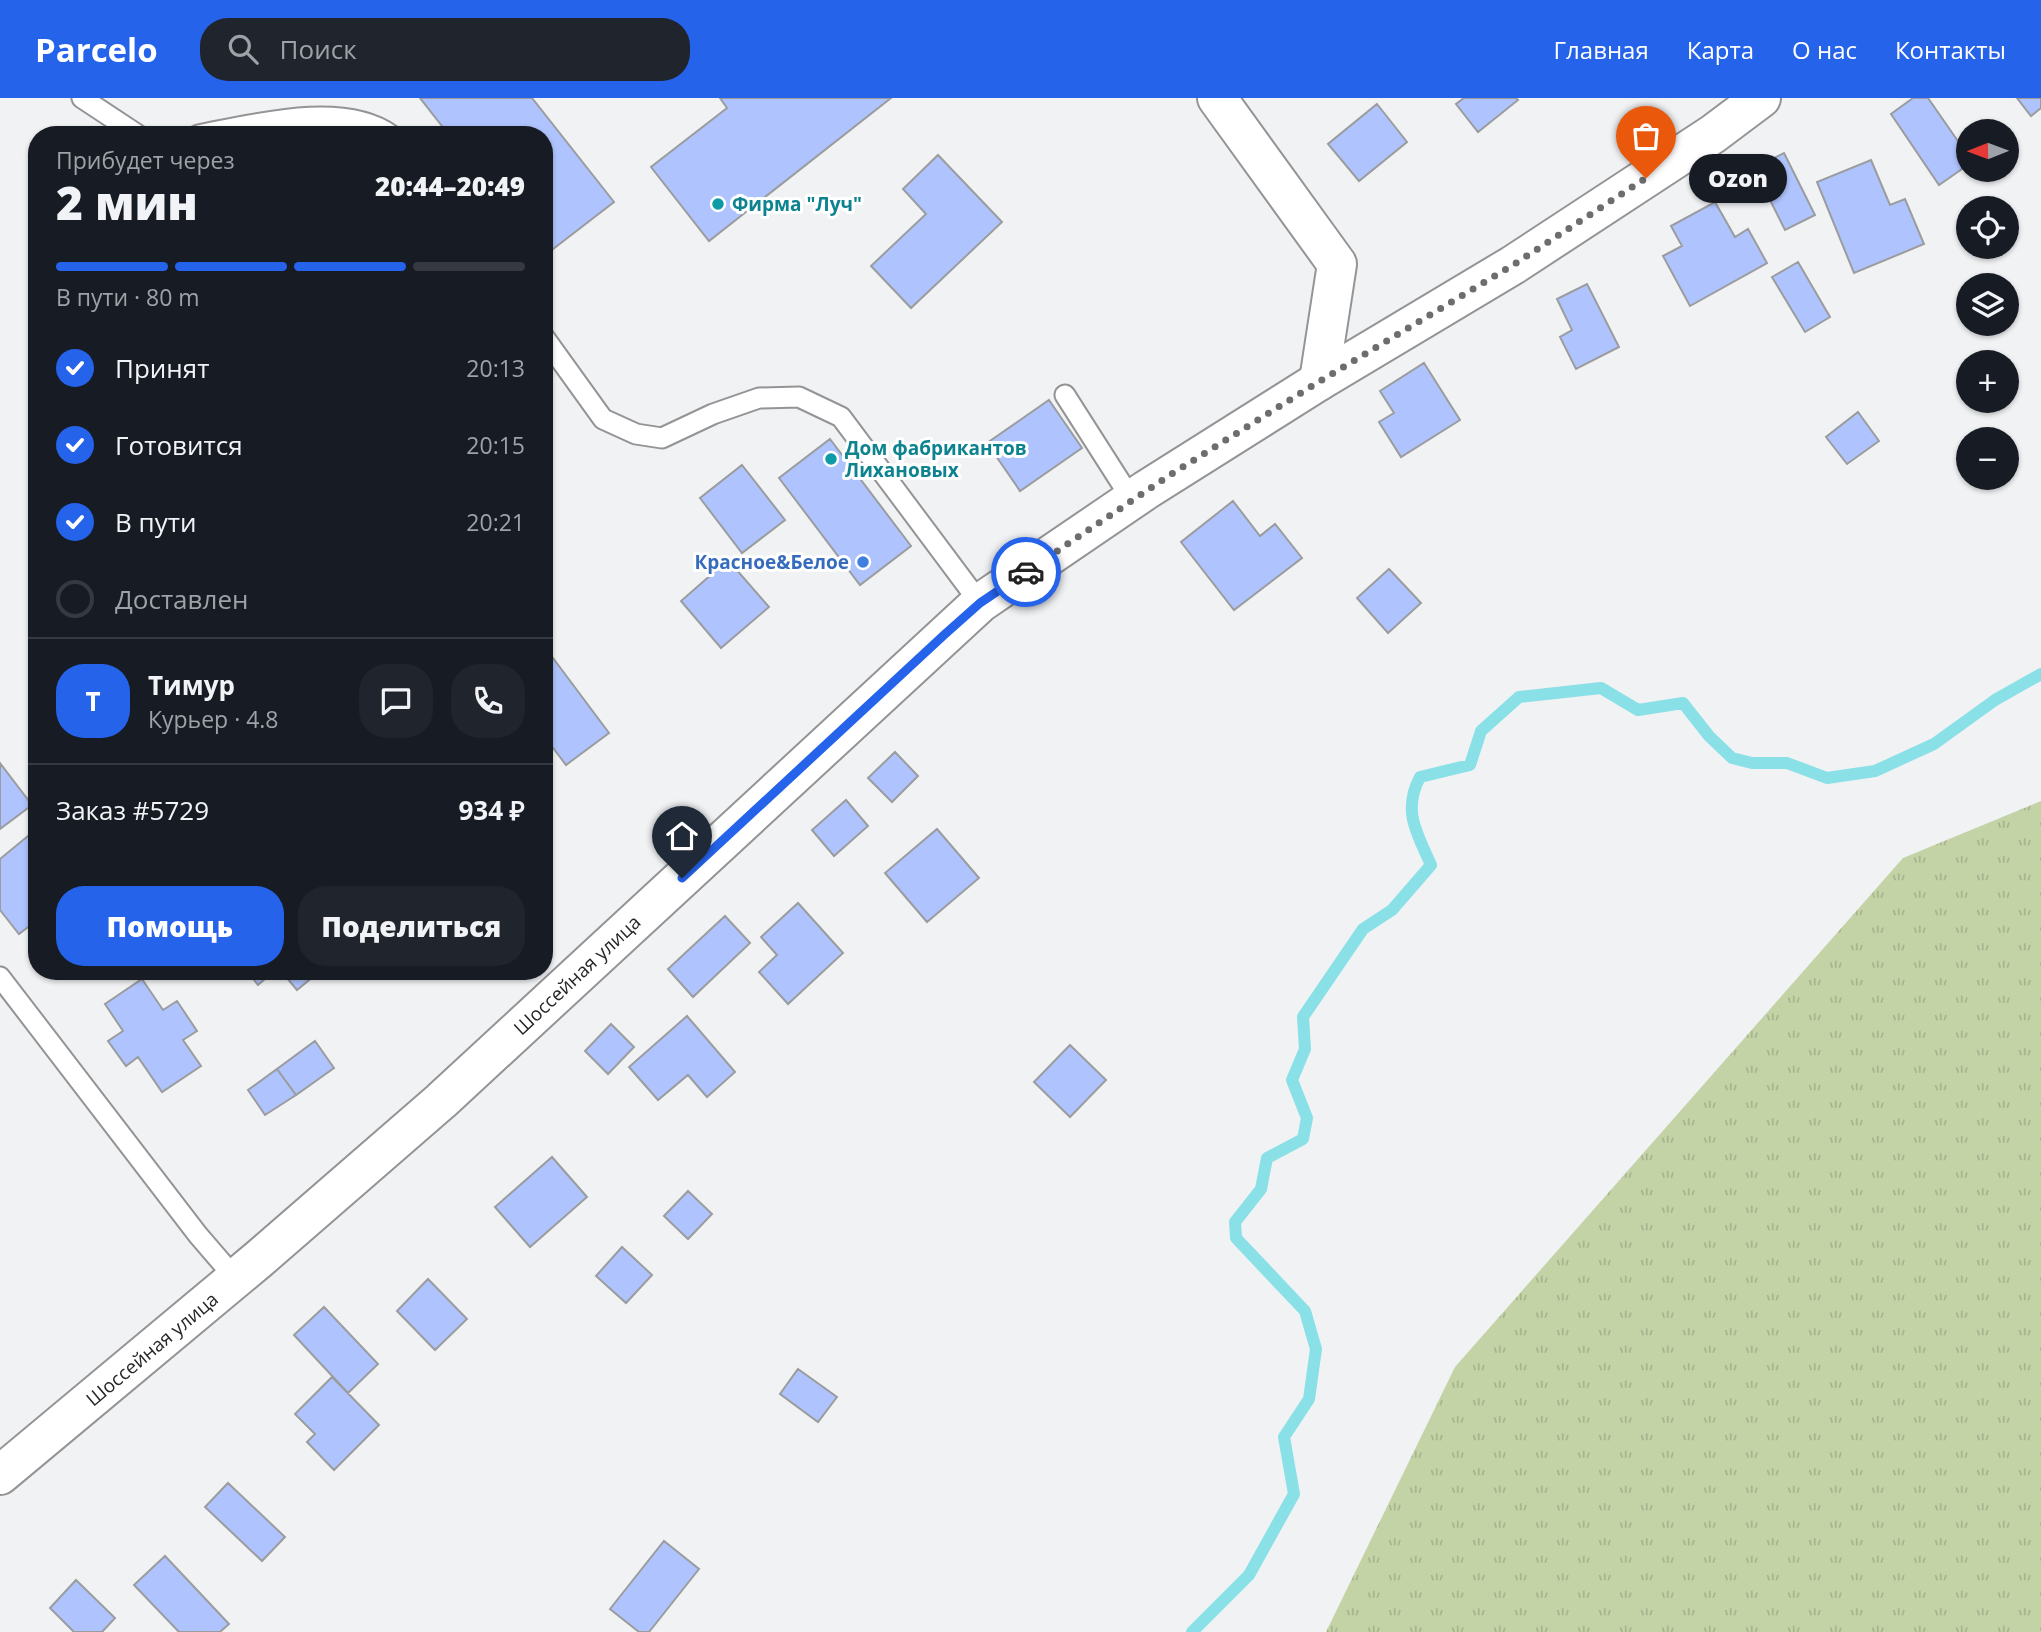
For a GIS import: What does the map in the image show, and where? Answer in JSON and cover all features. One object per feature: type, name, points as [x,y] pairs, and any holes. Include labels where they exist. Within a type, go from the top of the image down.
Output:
[{"type":"street","points":[[1217,98],[1337,264],[1320,381]]},
{"type":"street","name":"Шоссейная улица","points":[[0,1475],[441,1101],[980,603],[1132,500],[1320,381],[1524,258],[1713,134],[1761,98]]},
{"type":"lane","points":[[82,98],[124,126]]},
{"type":"lane","points":[[249,126],[305,116],[358,121],[374,126]]},
{"type":"lane","points":[[553,350],[603,419],[636,434],[662,438],[713,414],[758,398],[799,397],[841,417],[980,603]]},
{"type":"lane","points":[[1065,396],[1132,500]]},
{"type":"lane","points":[[0,977],[198,1235],[235,1278]]},
{"type":"green space","points":[[2041,801],[2041,1632],[1326,1632],[1455,1367],[1903,858]]},
{"type":"building","points":[[420,98],[532,98],[614,202],[553,249],[553,126],[442,126]]},
{"type":"building","name":"Фирма \"Луч\"","points":[[720,98],[891,98],[709,241],[651,167],[727,108]]},
{"type":"building","points":[[1464,98],[1518,100],[1478,132],[1456,104]]},
{"type":"building","points":[[1913,98],[1928,98],[1956,138],[1956,173],[1939,185],[1891,114]]},
{"type":"building","points":[[2017,98],[2041,98],[2041,108],[2031,116]]},
{"type":"building","points":[[1377,104],[1407,142],[1359,181],[1328,144]]},
{"type":"building","points":[[1784,153],[1815,215],[1785,230],[1754,168]]},
{"type":"building","points":[[938,155],[1002,222],[911,308],[871,266],[926,214],[903,189]]},
{"type":"building","points":[[1871,160],[1890,205],[1905,199],[1924,244],[1854,273],[1817,182]]},
{"type":"building","points":[[1715,202],[1735,237],[1748,229],[1767,263],[1690,306],[1663,256],[1682,246],[1671,226]]},
{"type":"building","points":[[1798,262],[1830,317],[1805,332],[1772,277]]},
{"type":"building","points":[[1587,284],[1619,347],[1576,369],[1560,337],[1572,330],[1557,299]]},
{"type":"building","points":[[1424,363],[1460,420],[1401,457],[1379,422],[1394,413],[1380,391]]},
{"type":"building","points":[[1049,400],[1082,448],[1020,491],[987,443]]},
{"type":"building","points":[[1858,412],[1879,441],[1847,464],[1826,437]]},
{"type":"building","points":[[830,439],[911,546],[860,585],[779,478]]},
{"type":"building","points":[[742,465],[785,520],[742,553],[700,498]]},
{"type":"building","points":[[1233,501],[1260,536],[1275,524],[1302,558],[1234,610],[1181,542]]},
{"type":"building","points":[[728,560],[769,607],[721,648],[681,601]]},
{"type":"building","points":[[1389,569],[1421,603],[1388,633],[1357,598]]},
{"type":"building","points":[[553,658],[609,733],[566,765],[553,748]]},
{"type":"building","points":[[895,752],[918,776],[892,802],[868,778]]},
{"type":"building","points":[[0,763],[28,800],[28,808],[0,829]]},
{"type":"building","points":[[846,800],[868,826],[834,856],[812,830]]},
{"type":"building","points":[[937,829],[979,878],[927,922],[885,873]]},
{"type":"building","points":[[28,836],[28,927],[19,934],[0,910],[0,859]]},
{"type":"building","points":[[798,903],[843,953],[788,1004],[759,972],[777,955],[761,937]]},
{"type":"building","points":[[725,916],[750,943],[693,997],[668,969]]},
{"type":"building","points":[[141,980],[163,1010],[177,1001],[197,1031],[183,1040],[201,1066],[162,1092],[138,1057],[126,1066],[108,1041],[123,1031],[105,1004]]},
{"type":"building","points":[[289,980],[309,980],[297,990]]},
{"type":"building","points":[[687,1016],[735,1072],[707,1097],[688,1075],[658,1100],[629,1067]]},
{"type":"building","points":[[611,1024],[634,1047],[608,1074],[585,1051]]},
{"type":"building","points":[[315,1041],[334,1068],[296,1095],[277,1069]]},
{"type":"building","points":[[1070,1045],[1106,1080],[1070,1117],[1034,1082]]},
{"type":"building","points":[[277,1069],[296,1095],[265,1115],[248,1090]]},
{"type":"building","points":[[552,1157],[587,1197],[530,1247],[495,1207]]},
{"type":"building","points":[[688,1191],[712,1214],[688,1239],[664,1216]]},
{"type":"building","points":[[622,1247],[652,1275],[626,1303],[596,1276]]},
{"type":"building","points":[[428,1279],[467,1319],[435,1350],[397,1311]]},
{"type":"building","points":[[324,1307],[378,1364],[348,1393],[294,1335]]},
{"type":"building","points":[[798,1369],[837,1397],[818,1422],[780,1394]]},
{"type":"building","points":[[332,1377],[379,1425],[334,1470],[307,1442],[315,1434],[295,1414]]},
{"type":"building","points":[[228,1483],[285,1537],[262,1561],[205,1507]]},
{"type":"building","points":[[664,1541],[699,1569],[649,1632],[639,1632],[610,1609]]},
{"type":"building","points":[[165,1556],[229,1624],[220,1632],[179,1632],[134,1585]]},
{"type":"building","points":[[76,1580],[115,1618],[102,1632],[74,1632],[50,1608]]},
{"type":"waterway","points":[[1192,1632],[1249,1575],[1294,1494],[1284,1437],[1309,1399],[1316,1349],[1305,1311],[1236,1238],[1235,1222],[1261,1189],[1267,1158],[1303,1139],[1307,1118],[1292,1080],[1305,1049],[1303,1017],[1363,929],[1392,910],[1431,865],[1417,832],[1412,811],[1412,801],[1420,777],[1470,765],[1481,731],[1519,697],[1601,688],[1638,710],[1683,703],[1709,736],[1732,758],[1752,763],[1787,763],[1827,778],[1875,771],[1934,744],[1995,700],[2041,674]]},
{"type":"way so far","points":[[1026,572],[1170,475],[1513,265],[1646,178]]},
{"type":"place","name":"Ozon","points":[[1646,178]]},
{"type":"place","name":"Фирма \"Луч\"","points":[[718,204]]},
{"type":"place","name":"Дом фабрикантов Лихановых","points":[[831,459]]},
{"type":"place","name":"Красное&Белое","points":[[863,562]]},
{"type":"route","points":[[682,878],[944,635],[980,603],[1026,572]]}]
